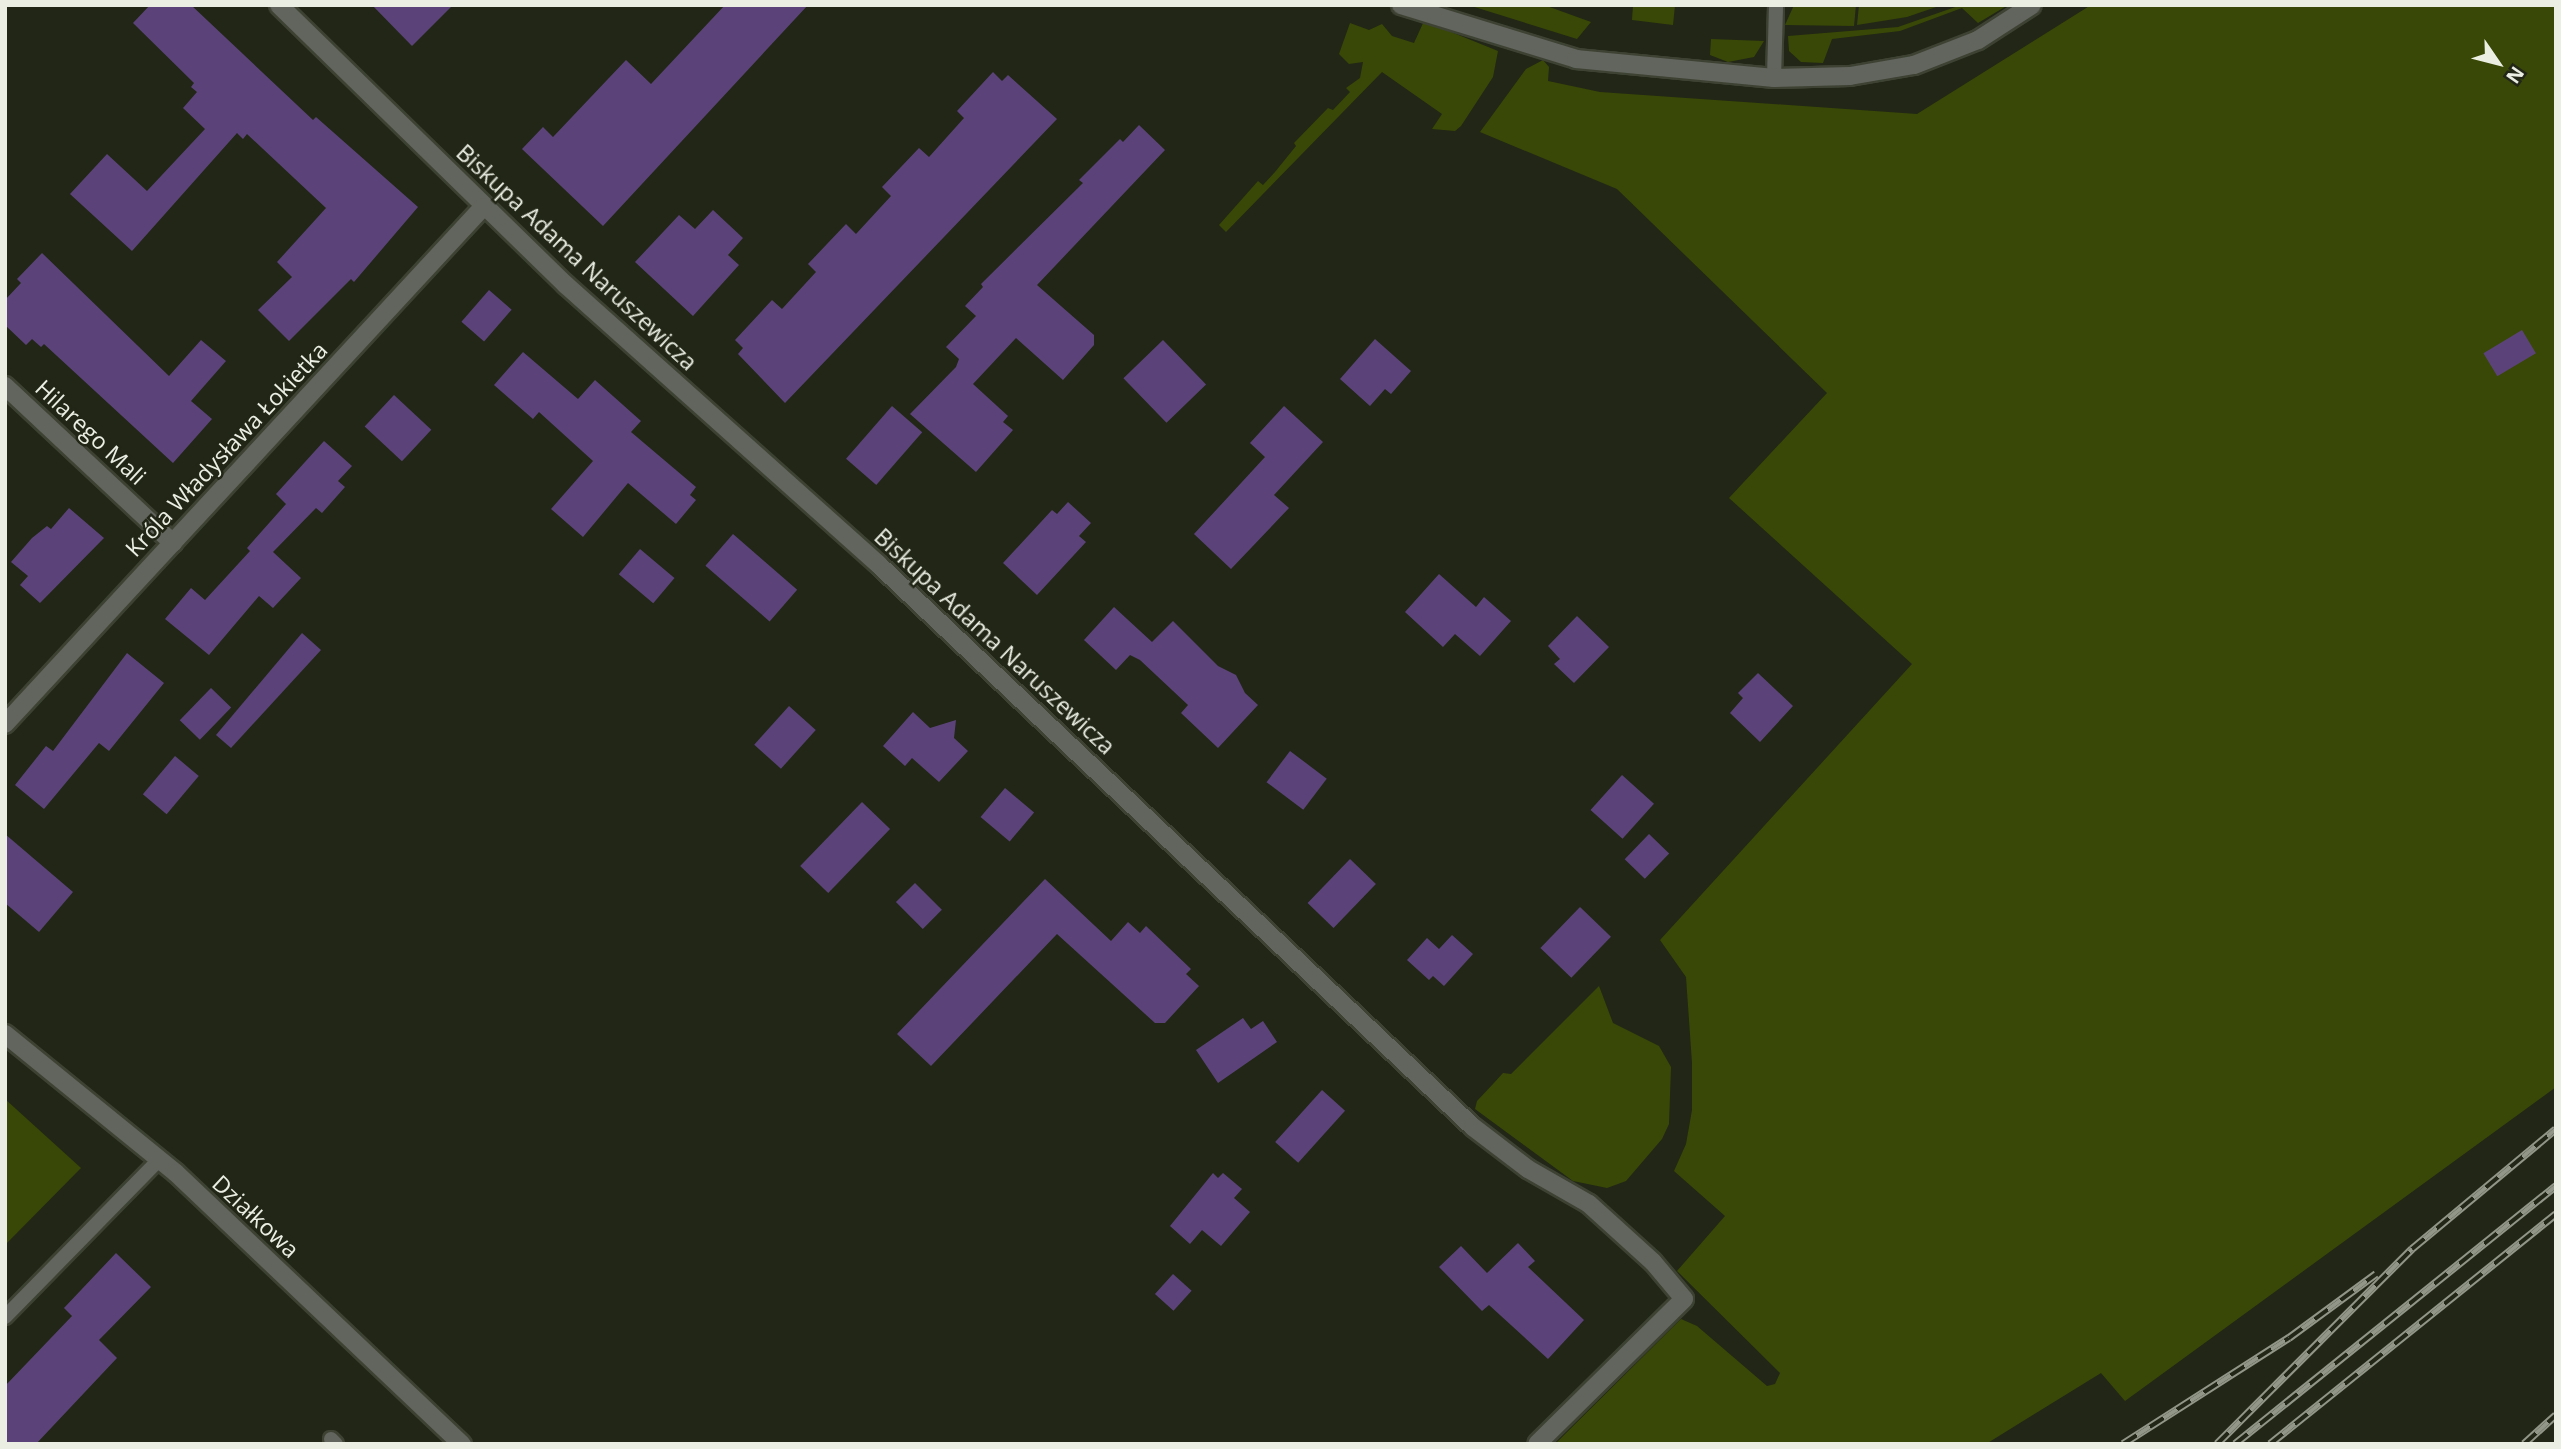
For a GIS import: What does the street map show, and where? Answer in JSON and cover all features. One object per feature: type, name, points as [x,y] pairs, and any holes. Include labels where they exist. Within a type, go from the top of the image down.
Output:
[{"type":"street","name":"Biskupa Adama Naruszewicza","points":[[279,5],[484,207],[878,564],[1473,1127],[1612,1223],[1684,1300],[1537,1444]]},
{"type":"street","points":[[1401,5],[1576,60],[1774,78],[1826,78],[1904,68],[1978,40],[2032,5]]},
{"type":"street","name":"Króla Władysława Łokietka","points":[[5,724],[484,207]]},
{"type":"street","name":"Hilarego Mali","points":[[5,386],[173,543]]},
{"type":"street","name":"Działkowa","points":[[5,1034],[159,1160],[463,1444]]},
{"type":"lane","points":[[1774,78],[1776,5]]},
{"type":"lane","points":[[5,1317],[159,1160]]},
{"type":"green space","points":[[1468,5],[1544,5],[1591,22],[1577,39]]},
{"type":"green space","points":[[1633,5],[1675,5],[1673,25],[1632,20]]},
{"type":"green space","points":[[1794,5],[1856,5],[1854,26],[1785,25]]},
{"type":"green space","points":[[1859,5],[1942,5],[1907,17],[1857,25]]},
{"type":"green space","points":[[1961,5],[2008,5],[1978,23],[1962,8],[1900,31],[1832,39],[1823,63],[1801,62],[1789,51],[1788,36],[1898,27]]},
{"type":"green space","points":[[2091,5],[2556,5],[2556,1087],[2125,1401],[2101,1373],[1986,1444],[1555,1444],[1681,1319],[1697,1326],[1767,1386],[1775,1384],[1780,1373],[1677,1271],[1725,1216],[1674,1171],[1686,1144],[1692,1110],[1692,1063],[1686,977],[1660,940],[1912,664],[1729,498],[1827,393],[1617,189],[1480,132],[1526,69],[1543,60],[1549,67],[1548,81],[1600,92],[1917,114]]},
{"type":"green space","points":[[1424,21],[1498,51],[1493,77],[1461,126],[1455,131],[1432,129],[1442,114],[1382,72],[1226,232],[1219,225],[1258,181],[1263,185],[1296,146],[1294,143],[1328,108],[1333,110],[1350,92],[1346,88],[1360,78],[1363,62],[1349,64],[1339,54],[1350,23],[1369,30],[1382,24],[1392,36],[1414,43]]},
{"type":"green space","points":[[1711,39],[1764,41],[1754,57],[1728,62],[1710,55]]},
{"type":"green space","points":[[1599,986],[1613,1023],[1659,1046],[1671,1067],[1669,1124],[1662,1139],[1626,1181],[1607,1188],[1573,1181],[1475,1109],[1477,1101],[1503,1073],[1511,1074]]},
{"type":"green space","points":[[5,1099],[81,1168],[5,1245]]},
{"type":"building","points":[[150,5],[191,5],[313,120],[316,117],[418,207],[354,282],[351,279],[289,341],[258,310],[292,277],[277,262],[326,208],[247,134],[243,139],[237,133],[132,251],[70,194],[107,154],[147,191],[205,129],[183,108],[197,92],[191,87],[194,83],[133,23]]},
{"type":"building","points":[[372,5],[453,5],[412,46]]},
{"type":"building","points":[[725,5],[808,5],[603,226],[522,149],[543,127],[553,137],[626,60],[651,84]]},
{"type":"building","points":[[993,72],[1002,81],[1008,75],[1057,119],[785,403],[738,354],[743,348],[735,340],[772,300],[782,309],[816,272],[808,264],[846,224],[856,234],[891,196],[882,187],[919,148],[929,157],[964,118],[957,111]]},
{"type":"building","points":[[1139,125],[1165,150],[1037,285],[1094,335],[1094,345],[1063,380],[1016,338],[973,384],[1008,416],[1003,422],[1013,430],[976,472],[910,414],[956,367],[959,359],[946,347],[976,316],[965,306],[983,287],[981,284],[1083,183],[1079,180],[1120,139],[1123,142]]},
{"type":"building","points":[[713,210],[743,238],[728,255],[739,265],[693,316],[635,262],[679,215],[695,229]]},
{"type":"building","points":[[42,253],[169,376],[201,340],[226,361],[191,401],[212,419],[173,463],[44,344],[41,347],[32,339],[26,345],[5,325],[5,300],[21,283],[17,279]]},
{"type":"building","points":[[489,290],[512,310],[484,341],[461,322]]},
{"type":"building","points":[[2522,330],[2536,353],[2497,376],[2483,353]]},
{"type":"building","points":[[1375,339],[1411,371],[1391,394],[1385,389],[1370,406],[1340,379]]},
{"type":"building","points":[[1163,340],[1206,385],[1167,423],[1123,378]]},
{"type":"building","points":[[523,352],[578,399],[595,380],[641,421],[631,432],[696,487],[690,495],[696,500],[676,524],[628,483],[583,537],[551,509],[593,461],[539,412],[533,419],[494,385]]},
{"type":"building","points":[[394,395],[431,430],[402,461],[365,426]]},
{"type":"building","points":[[892,406],[922,432],[876,485],[846,459]]},
{"type":"building","points":[[1284,406],[1323,442],[1274,495],[1289,508],[1231,569],[1194,534],[1265,457],[1250,443]]},
{"type":"building","points":[[324,441],[352,466],[338,481],[345,487],[322,513],[316,508],[273,552],[301,578],[273,608],[259,596],[209,655],[165,619],[191,588],[205,600],[250,551],[247,548],[286,504],[276,494]]},
{"type":"building","points":[[1068,502],[1091,523],[1079,536],[1086,542],[1037,595],[1003,563],[1052,510],[1057,514]]},
{"type":"building","points":[[69,508],[104,538],[40,603],[20,585],[28,576],[11,562],[32,538],[47,526],[51,529]]},
{"type":"building","points":[[733,534],[797,590],[770,621],[705,566]]},
{"type":"building","points":[[640,549],[674,578],[653,603],[619,574]]},
{"type":"building","points":[[1439,574],[1476,607],[1484,597],[1511,621],[1480,656],[1455,634],[1443,647],[1405,612]]},
{"type":"building","points":[[1114,607],[1152,642],[1173,621],[1218,666],[1236,675],[1245,693],[1258,705],[1218,748],[1181,713],[1188,705],[1140,660],[1130,655],[1116,670],[1084,640]]},
{"type":"building","points":[[1577,616],[1609,647],[1574,683],[1554,664],[1560,659],[1548,646]]},
{"type":"building","points":[[302,633],[321,650],[231,748],[216,735]]},
{"type":"building","points":[[127,653],[164,683],[109,751],[99,743],[44,809],[15,785],[46,746],[53,751]]},
{"type":"building","points":[[1758,673],[1793,706],[1760,742],[1730,713],[1743,698],[1738,693]]},
{"type":"building","points":[[211,688],[231,707],[200,740],[180,720]]},
{"type":"building","points":[[789,706],[816,730],[781,769],[754,745]]},
{"type":"building","points":[[913,712],[930,728],[956,720],[954,738],[968,751],[939,782],[912,758],[905,766],[883,746]]},
{"type":"building","points":[[1290,751],[1327,779],[1303,810],[1267,782]]},
{"type":"building","points":[[175,756],[199,776],[167,814],[143,794]]},
{"type":"building","points":[[1622,775],[1654,804],[1623,839],[1591,810]]},
{"type":"building","points":[[1005,788],[1034,812],[1010,842],[981,817]]},
{"type":"building","points":[[862,802],[890,829],[828,893],[800,866]]},
{"type":"building","points":[[5,834],[73,892],[39,932],[5,903]]},
{"type":"building","points":[[1649,834],[1669,853],[1645,879],[1625,859]]},
{"type":"building","points":[[1350,859],[1376,884],[1334,928],[1308,903]]},
{"type":"building","points":[[1045,879],[1111,941],[1128,922],[1140,933],[1146,926],[1191,969],[1186,974],[1199,986],[1165,1023],[1155,1023],[1057,934],[931,1066],[897,1034]]},
{"type":"building","points":[[915,883],[942,910],[923,929],[896,902]]},
{"type":"building","points":[[1580,907],[1611,937],[1571,978],[1540,948]]},
{"type":"building","points":[[1452,935],[1473,954],[1444,986],[1433,976],[1429,980],[1407,960],[1427,938],[1439,949]]},
{"type":"building","points":[[1243,1018],[1251,1029],[1263,1021],[1277,1042],[1218,1083],[1196,1050]]},
{"type":"building","points":[[1322,1090],[1345,1111],[1298,1163],[1275,1142]]},
{"type":"building","points":[[1213,1173],[1218,1178],[1223,1173],[1242,1189],[1234,1198],[1250,1212],[1221,1246],[1202,1230],[1190,1244],[1170,1226]]},
{"type":"building","points":[[1518,1243],[1535,1261],[1528,1267],[1584,1320],[1548,1359],[1489,1305],[1482,1311],[1439,1267],[1461,1246],[1487,1273]]},
{"type":"building","points":[[116,1253],[151,1287],[99,1340],[117,1358],[36,1444],[5,1444],[5,1386],[72,1316],[64,1308]]},
{"type":"building","points":[[1173,1274],[1192,1291],[1174,1311],[1155,1294]]},
{"type":"railway","points":[[2217,1444],[2412,1249],[2556,1129]]},
{"type":"railway","points":[[2235,1444],[2556,1186]]},
{"type":"railway","points":[[2270,1444],[2556,1214]]},
{"type":"railway","points":[[2123,1444],[2289,1338],[2376,1274]]},
{"type":"railway","points":[[2524,1444],[2556,1415]]}]
